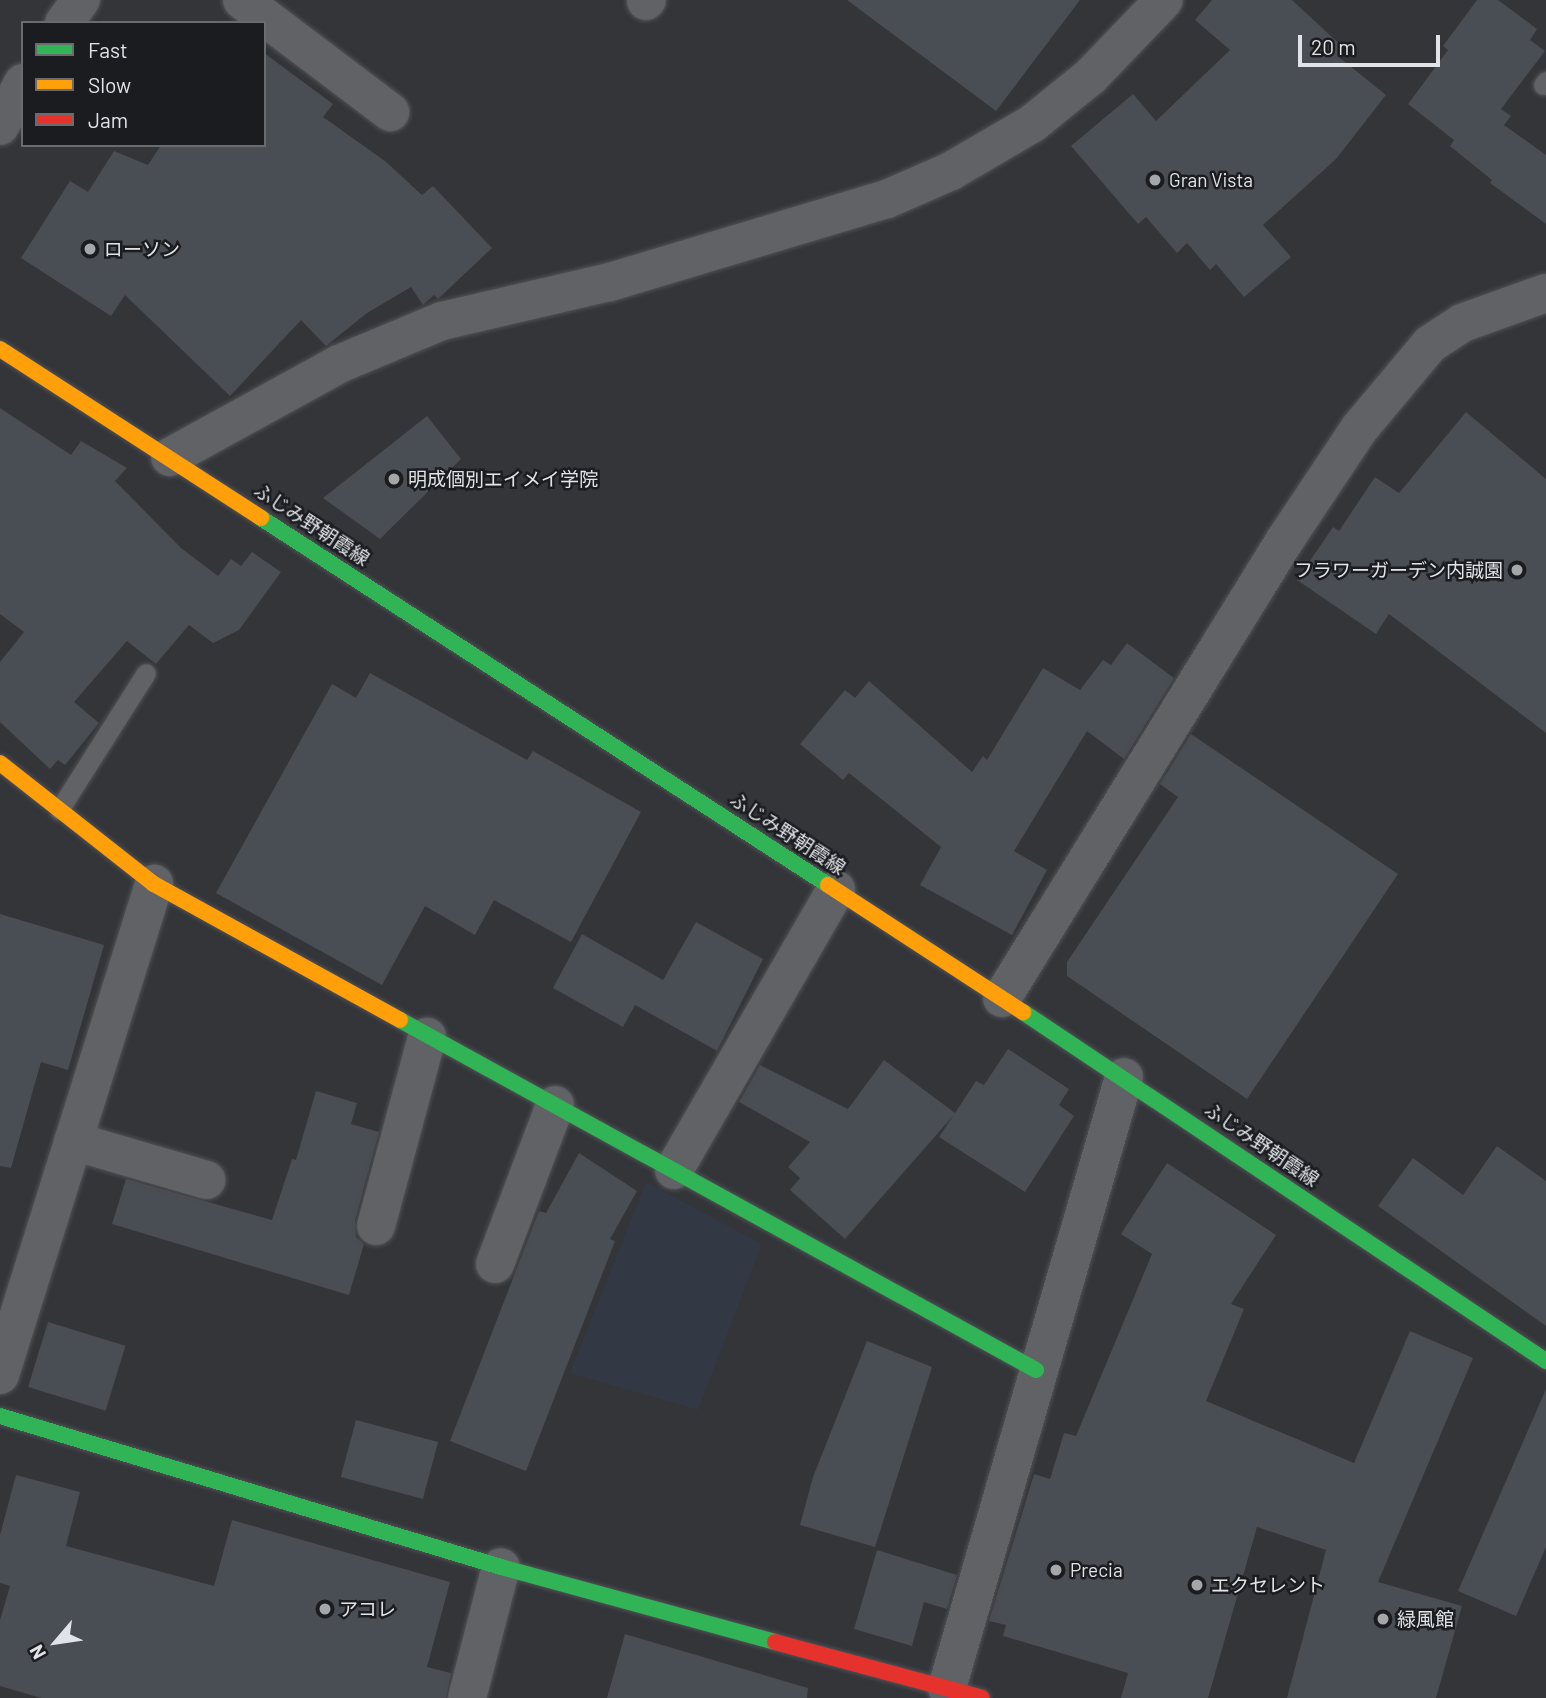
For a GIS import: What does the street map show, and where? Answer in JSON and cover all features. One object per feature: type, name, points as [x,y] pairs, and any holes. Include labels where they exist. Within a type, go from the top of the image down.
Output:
[{"type":"street","points":[[65,21],[81,0]]},
{"type":"street","points":[[242,0],[390,112]]},
{"type":"street","points":[[170,457],[339,364],[442,320],[610,282],[887,199],[951,171],[1033,123],[1091,76],[1164,0]]},
{"type":"street","points":[[0,126],[21,87]]},
{"type":"street","points":[[1002,998],[1285,540],[1359,429],[1430,344],[1462,323],[1546,292]]},
{"type":"street","name":"ふじみ野朝霞線","points":[[0,349],[1124,1077],[1546,1362]]},
{"type":"street","points":[[0,763],[154,884],[427,1037],[555,1104],[1036,1370]]},
{"type":"street","points":[[0,1375],[154,884]]},
{"type":"street","points":[[674,1170],[836,889]]},
{"type":"street","points":[[376,1226],[427,1037]]},
{"type":"street","points":[[0,1416],[501,1567],[964,1693],[1036,1370],[1124,1077]]},
{"type":"street","points":[[495,1264],[555,1104]]},
{"type":"street","points":[[73,1142],[206,1181]]},
{"type":"street","points":[[467,1698],[501,1567]]},
{"type":"lane","points":[[59,810],[146,673]]},
{"type":"shaded area","points":[[646,1182],[762,1244],[698,1410],[570,1373]]},
{"type":"building","points":[[847,0],[1080,0],[996,111]]},
{"type":"building","points":[[1212,0],[1292,0],[1346,50],[1340,58],[1386,95],[1336,159],[1263,225],[1291,257],[1244,297],[1216,264],[1210,270],[1187,243],[1177,253],[1146,217],[1138,224],[1071,146],[1133,94],[1156,121],[1230,50],[1195,20]]},
{"type":"building","points":[[1477,0],[1498,0],[1537,29],[1530,40],[1545,51],[1501,109],[1511,116],[1504,125],[1546,155],[1546,224],[1490,183],[1492,180],[1450,146],[1454,140],[1408,104],[1448,50],[1443,46]]},
{"type":"building","points":[[266,54],[333,104],[323,117],[385,161],[422,195],[433,186],[492,248],[438,299],[434,295],[423,305],[411,287],[367,313],[326,346],[301,320],[230,396],[125,295],[111,316],[21,258],[70,181],[88,192],[114,151],[148,165],[160,147],[266,147]]},
{"type":"building","points":[[0,408],[71,455],[81,441],[127,468],[115,481],[181,548],[218,576],[231,559],[241,566],[252,552],[281,572],[239,630],[213,643],[189,625],[156,664],[127,641],[74,702],[99,723],[65,765],[58,760],[50,769],[0,722],[0,662],[24,632],[0,614]]},
{"type":"building","points":[[1466,412],[1546,479],[1546,733],[1389,614],[1376,634],[1297,580],[1333,527],[1339,531],[1375,477],[1399,493]]},
{"type":"building","name":"明成個別エイメイ学院","points":[[427,416],[461,459],[380,539],[323,498]]},
{"type":"building","points":[[1127,643],[1174,678],[1124,759],[1087,731],[1014,851],[1047,870],[1012,935],[920,885],[941,847],[849,773],[843,780],[800,744],[845,690],[855,698],[869,681],[972,772],[983,756],[987,760],[1043,668],[1080,690],[1103,660],[1111,665]]},
{"type":"building","points":[[370,673],[527,760],[533,751],[641,812],[571,942],[494,900],[475,935],[425,906],[382,985],[216,893],[332,684],[356,698]]},
{"type":"building","points":[[1191,734],[1398,874],[1247,1099],[1067,976],[1067,962],[1178,797],[1160,784]]},
{"type":"building","points":[[0,914],[104,945],[68,1070],[41,1062],[11,1168],[0,1166]]},
{"type":"building","points":[[696,922],[763,959],[717,1051],[635,1005],[623,1027],[553,988],[582,934],[663,980]]},
{"type":"building","points":[[1008,1049],[1069,1089],[1059,1105],[1074,1116],[1025,1192],[939,1137],[953,1116],[845,1239],[790,1190],[800,1178],[788,1167],[810,1142],[739,1102],[760,1065],[848,1109],[884,1060],[955,1113],[976,1081],[984,1085]]},
{"type":"building","points":[[316,1091],[357,1103],[351,1124],[379,1132],[355,1220],[356,1237],[364,1244],[349,1295],[112,1224],[126,1179],[272,1220],[292,1159],[296,1160]]},
{"type":"building","points":[[1497,1146],[1546,1181],[1546,1326],[1378,1206],[1413,1158],[1463,1195]]},
{"type":"building","points":[[579,1153],[637,1191],[610,1239],[615,1241],[526,1471],[450,1441],[539,1211],[546,1213]]},
{"type":"building","points":[[1167,1163],[1276,1235],[1231,1304],[1244,1309],[1206,1401],[1354,1463],[1410,1331],[1473,1358],[1378,1582],[1462,1606],[1436,1698],[1287,1698],[1326,1550],[1257,1527],[1208,1698],[1121,1698],[1128,1673],[1003,1636],[1006,1625],[989,1621],[1034,1474],[1050,1479],[1064,1433],[1076,1436],[1152,1254],[1121,1234]]},
{"type":"building","points":[[48,1322],[125,1346],[106,1411],[28,1387]]},
{"type":"building","points":[[867,1341],[932,1367],[875,1547],[800,1525],[813,1477]]},
{"type":"building","points":[[1546,1389],[1546,1547],[1516,1616],[1458,1591]]},
{"type":"building","points":[[356,1420],[438,1442],[423,1499],[341,1477]]},
{"type":"building","points":[[16,1475],[80,1492],[66,1546],[214,1586],[232,1520],[450,1582],[427,1667],[451,1673],[446,1698],[41,1698],[0,1686],[0,1620],[10,1586],[0,1583],[0,1535]]},
{"type":"building","points":[[877,1550],[957,1575],[947,1609],[924,1602],[912,1646],[854,1629]]},
{"type":"building","points":[[625,1634],[808,1688],[807,1698],[607,1698]]},
{"type":"traffic: fast","points":[[261,518],[828,885]]},
{"type":"traffic: fast","points":[[1023,1012],[1546,1361]]},
{"type":"traffic: fast","points":[[400,1020],[1036,1370]]},
{"type":"traffic: fast","points":[[0,1416],[501,1567],[775,1642]]},
{"type":"traffic: slow","points":[[0,349],[261,518]]},
{"type":"traffic: slow","points":[[0,763],[154,884],[400,1020]]},
{"type":"traffic: slow","points":[[828,885],[1023,1012]]},
{"type":"traffic: jam","points":[[775,1642],[982,1698]]},
{"type":"place","name":"Gran Vista","points":[[1155,180]]},
{"type":"place","name":"ローソン","points":[[90,249]]},
{"type":"place","name":"明成個別エイメイ学院","points":[[394,479]]},
{"type":"place","name":"フラワーガーデン内誠園","points":[[1517,570]]},
{"type":"place","name":"Precia","points":[[1056,1570]]},
{"type":"place","name":"エクセレント","points":[[1197,1585]]},
{"type":"place","name":"アコレ","points":[[325,1609]]},
{"type":"place","name":"緑風館","points":[[1383,1619]]}]
